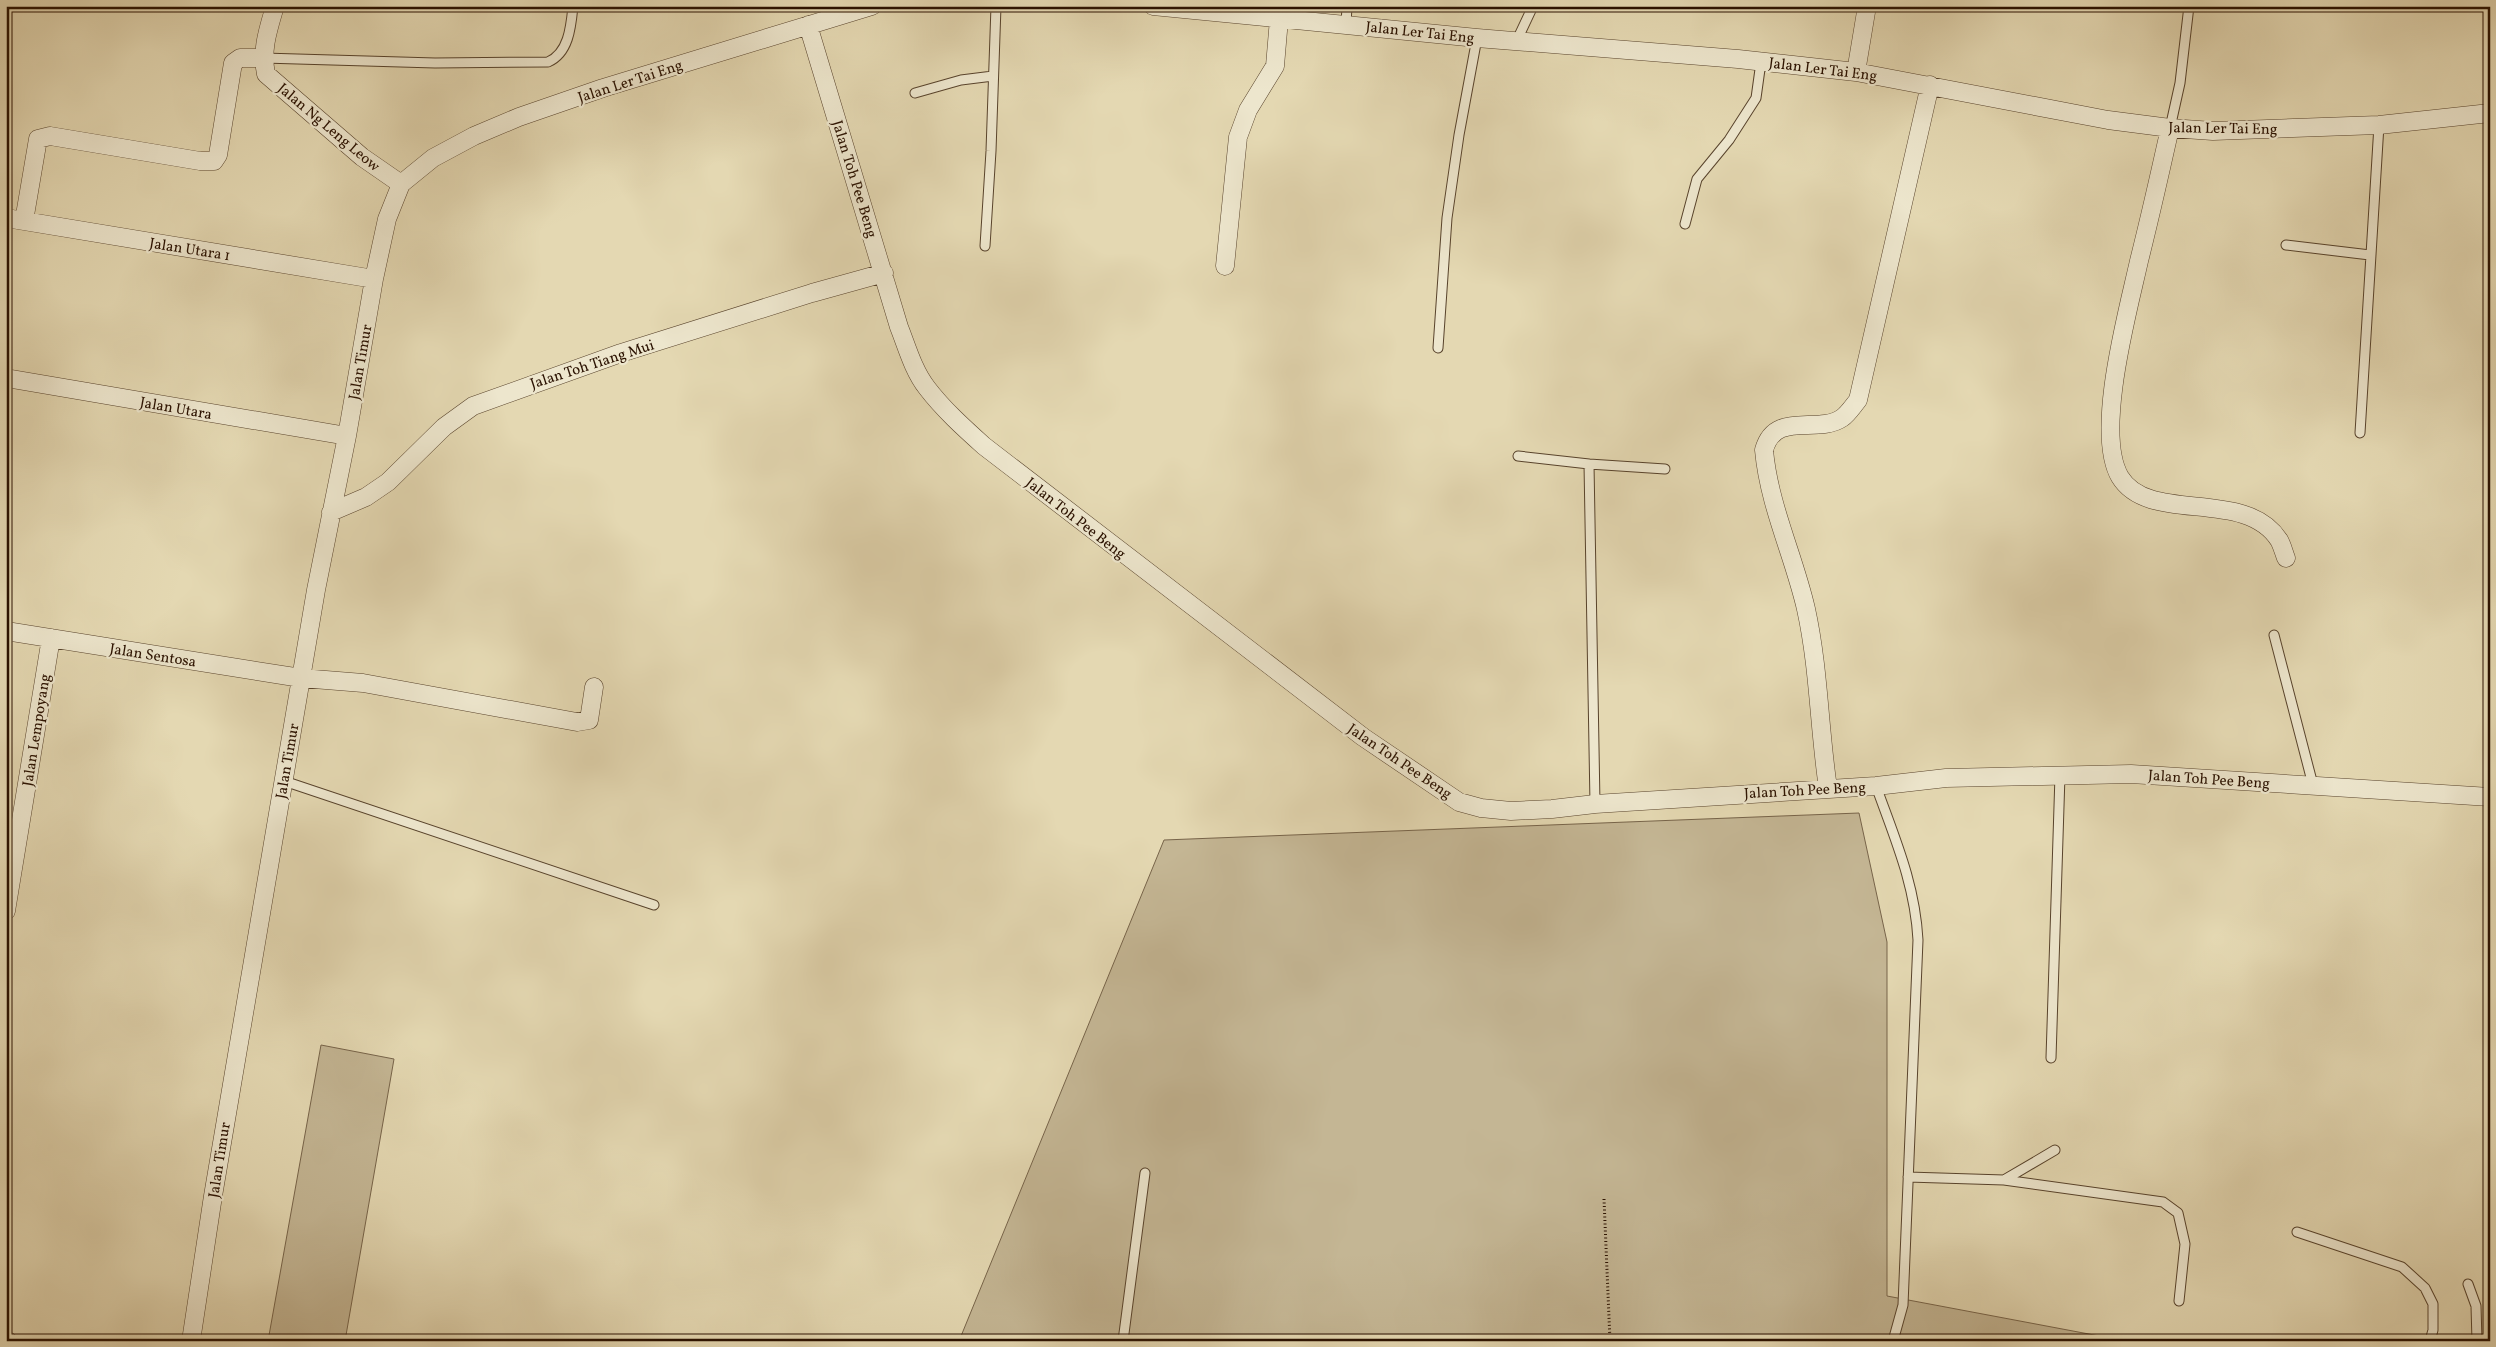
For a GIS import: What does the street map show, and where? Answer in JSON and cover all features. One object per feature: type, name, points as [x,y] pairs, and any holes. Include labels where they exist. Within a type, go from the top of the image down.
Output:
[{"type":"street","points":[[24,221],[38,139],[50,136],[208,163],[214,161],[218,155],[233,62],[240,58],[263,58],[266,37],[275,6]]},
{"type":"street","name":"Jalan Ler Tai Eng","points":[[401,184],[433,158],[474,136],[518,117],[603,88],[872,6]]},
{"type":"street","name":"Jalan Ler Tai Eng","points":[[1153,6],[1477,38],[1517,40],[1856,72],[2108,120],[2170,128],[2213,131],[2379,125],[2490,113]]},
{"type":"street","points":[[1856,72],[1867,6]]},
{"type":"street","points":[[1225,266],[1238,137],[1248,110],[1275,66],[1279,19]]},
{"type":"street","name":"Jalan Toh Pee Beng","points":[[808,25],[912,362],[926,387],[949,414],[992,452],[1363,738],[1459,802],[1481,808],[1511,811],[1552,810],[1595,804],[1876,786],[1946,778],[2131,774],[2490,797]]},
{"type":"street","name":"Jalan Ng Leng Leow","points":[[263,58],[266,74],[282,90],[362,157],[401,184]]},
{"type":"street","points":[[1828,788],[1814,648],[1800,585],[1776,512],[1764,450],[1766,441],[1772,434],[1781,429],[1830,423],[1842,418],[1858,400],[1930,85]]},
{"type":"street","points":[[2170,128],[2117,360],[2111,409],[2112,450],[2120,477],[2143,498],[2231,511],[2264,524],[2280,541],[2286,558]]},
{"type":"street","name":"Jalan Timur","points":[[191,1341],[213,1196],[331,512],[347,436],[374,279],[387,219],[401,184]]},
{"type":"street","name":"Jalan Utara 1","points":[[6,218],[374,279]]},
{"type":"street","name":"Jalan Toh Tiang Mui","points":[[331,512],[366,496],[388,482],[444,427],[473,406],[621,354],[812,293],[884,274]]},
{"type":"street","name":"Jalan Utara","points":[[6,378],[347,436]]},
{"type":"street","name":"Jalan Sentosa","points":[[6,631],[301,678],[363,683],[577,722],[589,720],[594,687]]},
{"type":"street","name":"Jalan Lempoyang","points":[[6,911],[51,638]]},
{"type":"lane","points":[[263,58],[435,63],[548,62],[556,59],[563,50],[568,35],[573,6]]},
{"type":"lane","points":[[985,246],[996,6]]},
{"type":"lane","points":[[1346,25],[1347,6]]},
{"type":"lane","points":[[1517,40],[1533,6]]},
{"type":"lane","points":[[2170,128],[2180,83],[2188,6]]},
{"type":"lane","points":[[1438,348],[1450,199],[1477,38]]},
{"type":"lane","points":[[1685,224],[1697,179],[1730,140],[1756,98],[1761,62]]},
{"type":"lane","points":[[915,93],[961,80],[994,76]]},
{"type":"lane","points":[[2360,433],[2379,125]]},
{"type":"lane","points":[[2286,245],[2370,255]]},
{"type":"lane","points":[[1518,456],[1589,464],[1665,469]]},
{"type":"lane","points":[[1589,464],[1595,804]]},
{"type":"lane","points":[[2274,635],[2313,786]]},
{"type":"lane","points":[[2052,1058],[2060,775]]},
{"type":"lane","points":[[284,781],[654,904]]},
{"type":"lane","points":[[1876,786],[1912,887],[1918,940],[1903,1305],[1893,1341]]},
{"type":"lane","points":[[2004,1180],[2055,1150]]},
{"type":"lane","points":[[1123,1341],[1145,1173]]},
{"type":"lane","points":[[1908,1176],[2004,1180],[2163,1202],[2178,1213],[2185,1244],[2179,1301]]},
{"type":"lane","points":[[2297,1232],[2402,1267],[2425,1288],[2433,1304],[2433,1330],[2430,1341]]},
{"type":"lane","points":[[2468,1284],[2476,1306],[2477,1341]]},
{"type":"path","points":[[1604,1199],[1610,1341]]},
{"type":"shaded area","points":[[1859,813],[1887,942],[1887,1296],[2126,1341],[959,1341],[1164,840]]},
{"type":"shaded area","points":[[321,1045],[394,1059],[345,1341],[268,1341]]}]
